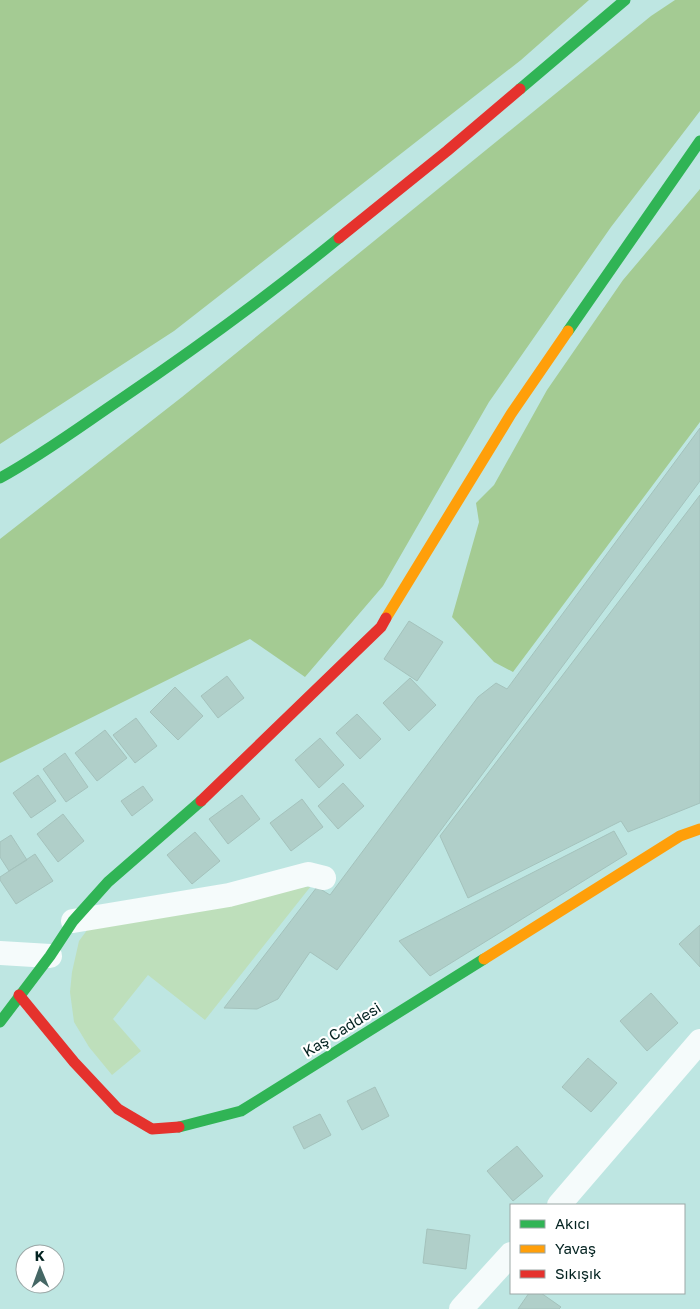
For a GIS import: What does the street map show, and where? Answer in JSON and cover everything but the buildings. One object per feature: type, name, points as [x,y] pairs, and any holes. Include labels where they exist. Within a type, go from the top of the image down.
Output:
[{"type":"main road","points":[[0,478],[26,464],[157,374],[285,282],[447,151],[625,0]]},
{"type":"main road","points":[[0,1022],[19,994],[50,956],[73,921],[108,882],[216,788],[381,627],[511,414],[614,261],[700,141]]},
{"type":"main road","name":"Kaş Caddesi","points":[[19,994],[74,1062],[118,1110],[152,1129],[185,1127],[241,1111],[680,836],[700,829]]},
{"type":"street","points":[[73,921],[229,895],[308,874],[324,878]]},
{"type":"street","points":[[0,952],[50,956]]},
{"type":"street","points":[[561,1204],[700,1041]]},
{"type":"street","points":[[461,1309],[510,1255]]},
{"type":"green space","points":[[0,0],[589,0],[521,60],[174,331],[0,444]]},
{"type":"green space","points":[[675,0],[700,0],[700,111],[611,227],[489,402],[383,586],[305,677],[250,639],[0,763],[0,539],[182,397],[651,16]]},
{"type":"green space","points":[[700,189],[700,422],[513,672],[494,662],[452,617],[479,522],[476,503],[494,485],[547,390],[623,280]]},
{"type":"green space","points":[[311,886],[205,1020],[148,975],[113,1019],[141,1051],[112,1075],[89,1047],[74,1022],[70,992],[72,972],[79,941],[93,922]]},
{"type":"traffic: fast","points":[[520,89],[625,0]]},
{"type":"traffic: fast","points":[[568,331],[700,141]]},
{"type":"traffic: fast","points":[[0,478],[46,450],[177,360],[259,301],[339,238]]},
{"type":"traffic: fast","points":[[0,1022],[50,956],[73,921],[108,882],[201,801]]},
{"type":"traffic: fast","points":[[179,1127],[241,1111],[484,959]]},
{"type":"traffic: slow","points":[[386,618],[511,414],[568,331]]},
{"type":"traffic: slow","points":[[484,959],[680,836],[700,829]]},
{"type":"traffic: jam","points":[[339,238],[520,89]]},
{"type":"traffic: jam","points":[[201,801],[381,627],[386,618]]},
{"type":"traffic: jam","points":[[19,995],[74,1062],[118,1109],[152,1129],[179,1127]]}]
